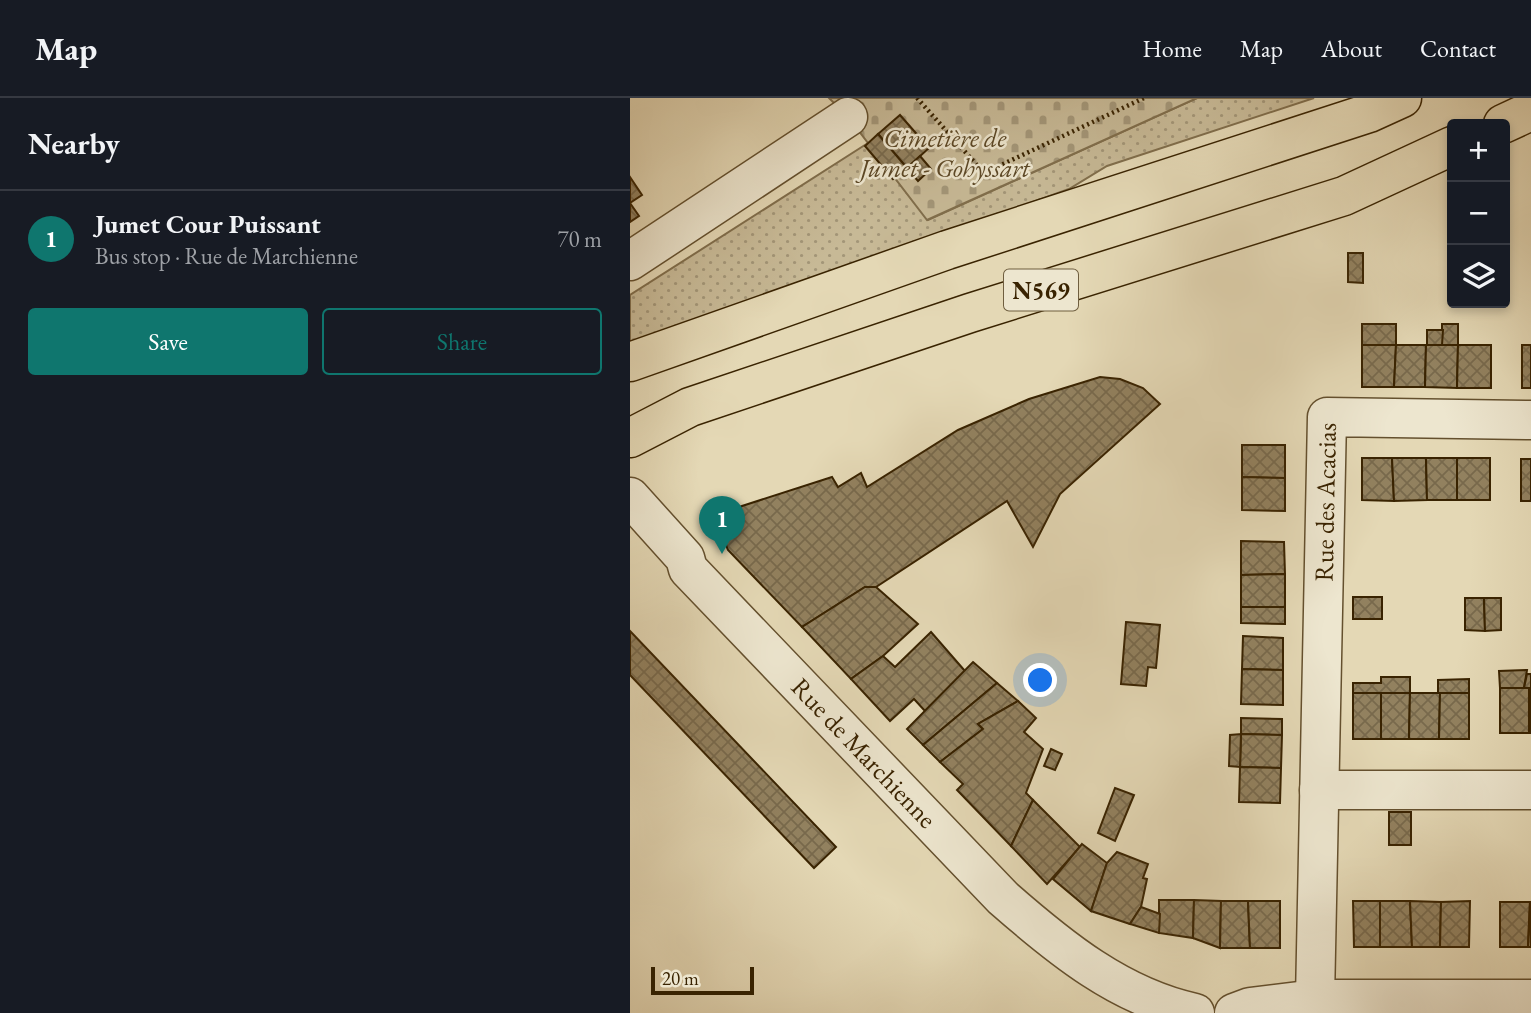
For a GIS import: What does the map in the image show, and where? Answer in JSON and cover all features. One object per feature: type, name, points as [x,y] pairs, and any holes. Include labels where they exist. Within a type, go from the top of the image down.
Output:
[{"type":"highway","name":"N569","points":[[630,362],[947,250],[1369,113],[1402,98]]},
{"type":"highway","points":[[1510,121],[1531,111]]},
{"type":"highway","name":"N569","points":[[630,438],[690,407],[970,313],[1344,196],[1447,148]]},
{"type":"street","points":[[630,261],[848,117]]},
{"type":"street","name":"Rue des Acacias","points":[[1315,999],[1328,417],[1531,420]]},
{"type":"street","name":"Rue de Marchienne","points":[[630,497],[685,558],[688,569],[977,874],[1117,1000],[1159,1003],[1195,1013]]},
{"type":"street","points":[[1319,790],[1531,790]]},
{"type":"street","points":[[1234,1013],[1250,1007],[1315,999],[1531,999]]},
{"type":"path","points":[[917,98],[984,173],[1144,98]]},
{"type":"green space","name":"Cimetière de Jumet - Gohyssart","points":[[829,98],[1197,98],[927,220],[848,117]]},
{"type":"green space","points":[[1197,98],[1314,98],[1107,166],[1069,189],[630,346],[630,295],[868,143],[928,220]]},
{"type":"building","points":[[900,115],[929,148],[907,168],[878,134]]},
{"type":"building","points":[[878,134],[907,168],[893,179],[865,146]]},
{"type":"building","points":[[920,156],[931,169],[918,181],[907,168]]},
{"type":"building","points":[[630,177],[642,195],[630,203]]},
{"type":"building","points":[[630,203],[639,216],[630,222]]},
{"type":"building","points":[[1348,253],[1363,253],[1363,283],[1348,282]]},
{"type":"building","points":[[1362,324],[1396,324],[1396,345],[1362,345]]},
{"type":"building","points":[[1442,324],[1458,324],[1458,345],[1442,345]]},
{"type":"building","points":[[1427,330],[1443,330],[1442,345],[1427,345]]},
{"type":"building","points":[[1362,345],[1396,345],[1394,387],[1362,387]]},
{"type":"building","points":[[1396,345],[1426,345],[1425,387],[1394,387]]},
{"type":"building","points":[[1426,345],[1458,345],[1457,388],[1425,387]]},
{"type":"building","points":[[1458,345],[1491,345],[1491,388],[1457,388]]},
{"type":"building","points":[[1522,345],[1531,345],[1531,388],[1522,388]]},
{"type":"building","points":[[1100,377],[1120,379],[1143,388],[1160,404],[1060,494],[1033,547],[1007,501],[876,587],[865,587],[802,627],[728,550],[724,540],[725,531],[716,530],[719,517],[728,520],[733,510],[832,477],[838,487],[861,473],[867,487],[958,430],[1029,399]]},
{"type":"building","points":[[1242,445],[1285,445],[1285,478],[1242,477]]},
{"type":"building","points":[[1362,458],[1392,458],[1394,501],[1362,500]]},
{"type":"building","points":[[1392,458],[1426,458],[1427,500],[1394,501]]},
{"type":"building","points":[[1426,458],[1457,458],[1457,500],[1427,500]]},
{"type":"building","points":[[1457,458],[1490,458],[1490,500],[1457,500]]},
{"type":"building","points":[[1521,459],[1531,459],[1531,501],[1521,501]]},
{"type":"building","points":[[1242,477],[1285,478],[1285,511],[1242,510]]},
{"type":"building","points":[[1241,541],[1284,542],[1285,574],[1241,575]]},
{"type":"building","points":[[1285,574],[1285,607],[1241,607],[1241,575]]},
{"type":"building","points":[[865,587],[876,587],[918,624],[883,656],[851,679],[802,627]]},
{"type":"building","points":[[1353,597],[1382,597],[1382,619],[1353,619]]},
{"type":"building","points":[[1465,598],[1484,598],[1485,631],[1465,630]]},
{"type":"building","points":[[1484,598],[1501,598],[1501,630],[1485,631]]},
{"type":"building","points":[[1241,607],[1285,607],[1285,624],[1241,623]]},
{"type":"building","points":[[1126,622],[1160,625],[1156,668],[1148,667],[1146,686],[1121,684]]},
{"type":"building","points":[[630,631],[836,847],[814,868],[630,675]]},
{"type":"building","points":[[931,632],[965,671],[925,711],[914,699],[890,721],[851,679],[883,656],[895,667]]},
{"type":"building","points":[[1243,636],[1283,638],[1283,670],[1242,669]]},
{"type":"building","points":[[973,662],[997,683],[923,745],[907,729]]},
{"type":"building","points":[[1242,669],[1283,670],[1283,705],[1241,704]]},
{"type":"building","points":[[1527,670],[1524,688],[1500,688],[1499,671]]},
{"type":"building","points":[[1527,674],[1531,674],[1531,688],[1524,688]]},
{"type":"building","points":[[1381,677],[1410,677],[1410,693],[1353,693],[1353,683],[1381,683]]},
{"type":"building","points":[[1469,679],[1469,693],[1438,693],[1438,680]]},
{"type":"building","points":[[997,683],[1018,701],[978,724],[983,729],[940,762],[923,745]]},
{"type":"building","points":[[1500,688],[1529,688],[1529,733],[1500,733]]},
{"type":"building","points":[[1531,688],[1531,733],[1529,733]]},
{"type":"building","points":[[1353,693],[1381,693],[1381,739],[1353,739]]},
{"type":"building","points":[[1381,693],[1410,693],[1409,739],[1381,739]]},
{"type":"building","points":[[1410,693],[1440,693],[1439,739],[1409,739]]},
{"type":"building","points":[[1440,693],[1469,693],[1469,739],[1439,739]]},
{"type":"building","points":[[1018,701],[1036,718],[1024,732],[1043,749],[1026,793],[1033,800],[1011,846],[957,790],[963,784],[940,762],[983,729],[978,724]]},
{"type":"building","points":[[1241,718],[1282,719],[1282,735],[1241,734]]},
{"type":"building","points":[[1241,734],[1282,735],[1281,768],[1240,767]]},
{"type":"building","points":[[1241,734],[1240,767],[1229,766],[1230,735]]},
{"type":"building","points":[[1051,749],[1062,754],[1055,770],[1044,766]]},
{"type":"building","points":[[1240,767],[1281,768],[1280,803],[1239,802]]},
{"type":"building","points":[[1115,788],[1134,795],[1115,841],[1098,833]]},
{"type":"building","points":[[1033,800],[1080,847],[1047,884],[1011,846]]},
{"type":"building","points":[[1389,812],[1411,812],[1411,845],[1389,845]]},
{"type":"building","points":[[1082,844],[1107,863],[1091,911],[1053,879]]},
{"type":"building","points":[[1117,852],[1148,864],[1143,878],[1147,879],[1141,907],[1130,924],[1091,911],[1107,863]]},
{"type":"building","points":[[1159,900],[1194,900],[1193,938],[1159,933]]},
{"type":"building","points":[[1194,900],[1221,901],[1220,948],[1193,938]]},
{"type":"building","points":[[1221,901],[1248,901],[1250,948],[1220,948]]},
{"type":"building","points":[[1248,901],[1280,901],[1280,948],[1250,948]]},
{"type":"building","points":[[1353,901],[1380,901],[1380,947],[1354,947]]},
{"type":"building","points":[[1380,901],[1410,901],[1412,947],[1380,947]]},
{"type":"building","points":[[1410,901],[1441,902],[1440,947],[1412,947]]},
{"type":"building","points":[[1470,901],[1469,947],[1440,947],[1441,902]]},
{"type":"building","points":[[1500,902],[1530,902],[1528,947],[1500,947]]},
{"type":"building","points":[[1530,902],[1531,947],[1528,947]]},
{"type":"building","points":[[1141,907],[1160,914],[1159,933],[1130,924]]},
{"type":"place","name":"Jumet Cour Puissant","points":[[722,554]]}]
